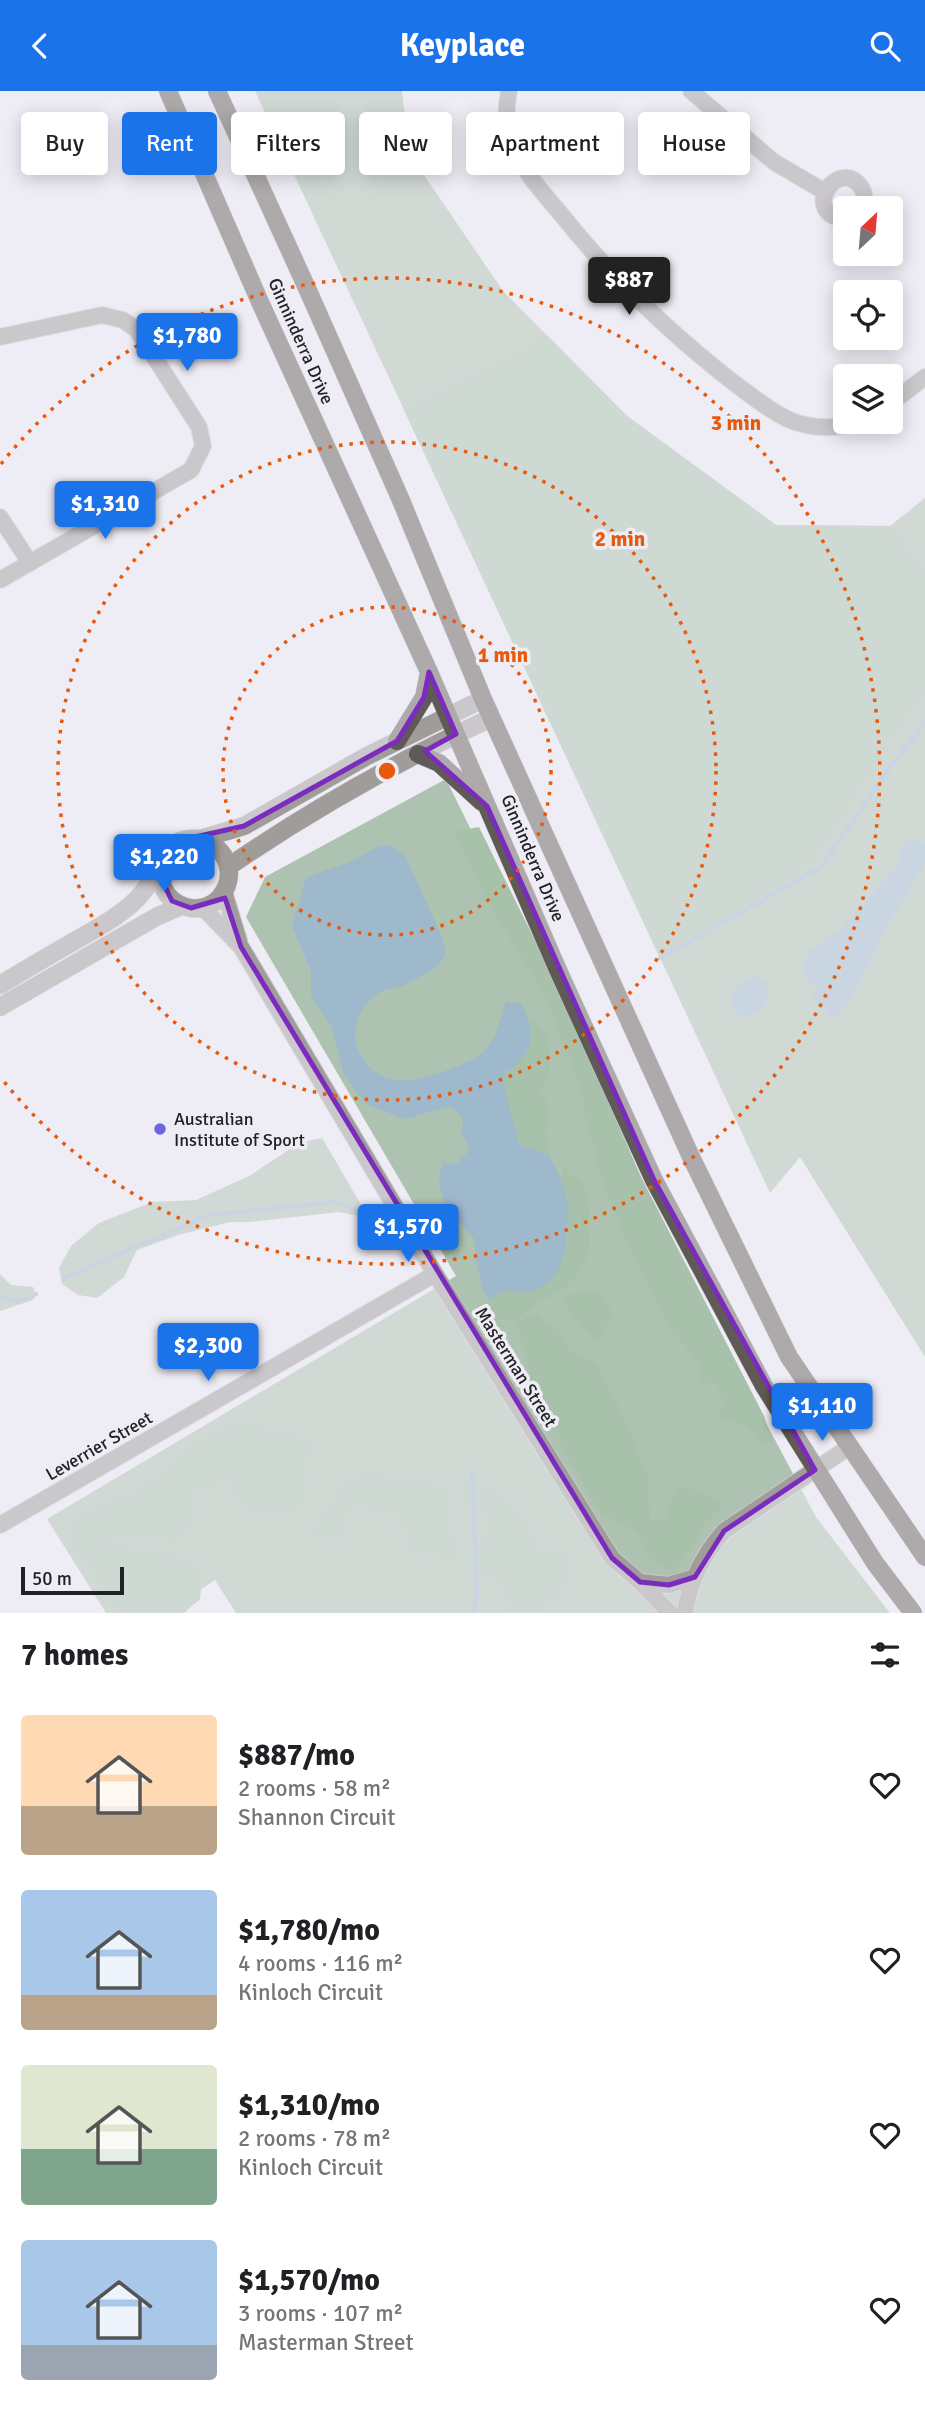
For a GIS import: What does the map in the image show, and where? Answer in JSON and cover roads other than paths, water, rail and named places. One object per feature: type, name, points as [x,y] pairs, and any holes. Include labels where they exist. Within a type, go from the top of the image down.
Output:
[{"type":"main road","name":"Ginninderra Drive","points":[[169,91],[260,302],[429,672],[558,970],[654,1179],[764,1386],[875,1563],[914,1613]]},
{"type":"main road","name":"Ginninderra Drive","points":[[216,91],[383,461],[491,717],[704,1183],[789,1357],[925,1557]]},
{"type":"main road","points":[[397,741],[424,697],[429,672]]},
{"type":"main road","points":[[418,754],[439,763],[487,806]]},
{"type":"street","points":[[509,91],[509,134],[524,167],[572,228],[652,313],[711,365],[783,417],[816,427],[833,427]]},
{"type":"street","points":[[691,91],[774,162],[825,192]]},
{"type":"street","points":[[833,216],[827,211],[824,201],[825,192],[836,180],[852,180],[864,196]]},
{"type":"street","points":[[0,337],[102,315],[123,320],[137,330],[199,427],[203,446],[191,470],[0,580]]},
{"type":"street","points":[[903,394],[925,377]]},
{"type":"street","points":[[0,517],[30,563]]},
{"type":"street","points":[[0,985],[112,919],[143,892],[166,851],[177,843],[244,826],[397,741],[483,699]]},
{"type":"street","points":[[228,867],[355,789],[491,717]]},
{"type":"street","points":[[162,859],[159,874],[161,886],[172,901],[191,908],[212,903],[224,892],[228,867],[220,850],[200,839]]},
{"type":"street","name":"Masterman Street","points":[[224,892],[241,947],[435,1274],[612,1558],[670,1613]]},
{"type":"street","points":[[0,1007],[161,914],[181,906]]},
{"type":"street","name":"Masterman Street","points":[[202,907],[241,947]]},
{"type":"street","name":"Leverrier Street","points":[[0,1525],[435,1274]]},
{"type":"street","points":[[685,1613],[695,1577],[708,1550],[724,1531],[849,1447]]},
{"type":"street","points":[[640,1582],[670,1585],[695,1577]]},
{"type":"water","points":[[913,838],[925,843],[925,864],[886,928],[854,995],[838,1016],[830,1016],[812,995],[818,986],[806,980],[802,965],[809,951],[843,927],[896,867],[904,844]]},
{"type":"water","points":[[387,845],[406,857],[443,940],[445,953],[440,963],[432,970],[404,985],[379,993],[369,1001],[356,1025],[356,1044],[370,1067],[386,1078],[404,1080],[430,1076],[459,1066],[481,1053],[494,1037],[506,1002],[521,1003],[530,1025],[530,1043],[521,1059],[503,1074],[505,1090],[519,1144],[549,1155],[561,1179],[569,1210],[564,1255],[559,1269],[550,1281],[527,1293],[503,1291],[490,1299],[482,1290],[475,1240],[446,1204],[442,1194],[439,1184],[444,1162],[459,1162],[468,1151],[467,1141],[460,1134],[463,1120],[459,1113],[446,1107],[406,1119],[367,1105],[344,1075],[331,1025],[311,996],[311,971],[292,927],[306,878]]},
{"type":"water","points":[[755,976],[768,983],[768,998],[759,1013],[742,1016],[729,1006],[740,983]]},
{"type":"waterway","points":[[660,958],[821,867],[891,766],[925,723]]},
{"type":"waterway","points":[[64,1278],[209,1215],[337,1202],[360,1212],[381,1244],[386,1247],[390,1245]]},
{"type":"waterway","points":[[427,1223],[450,1209]]},
{"type":"waterway","points":[[0,1297],[17,1302],[36,1294]]},
{"type":"waterway","points":[[472,1469],[477,1594],[473,1613]]},
{"type":"place","name":"Australian Institute of Sport","points":[[160,1129]]}]
